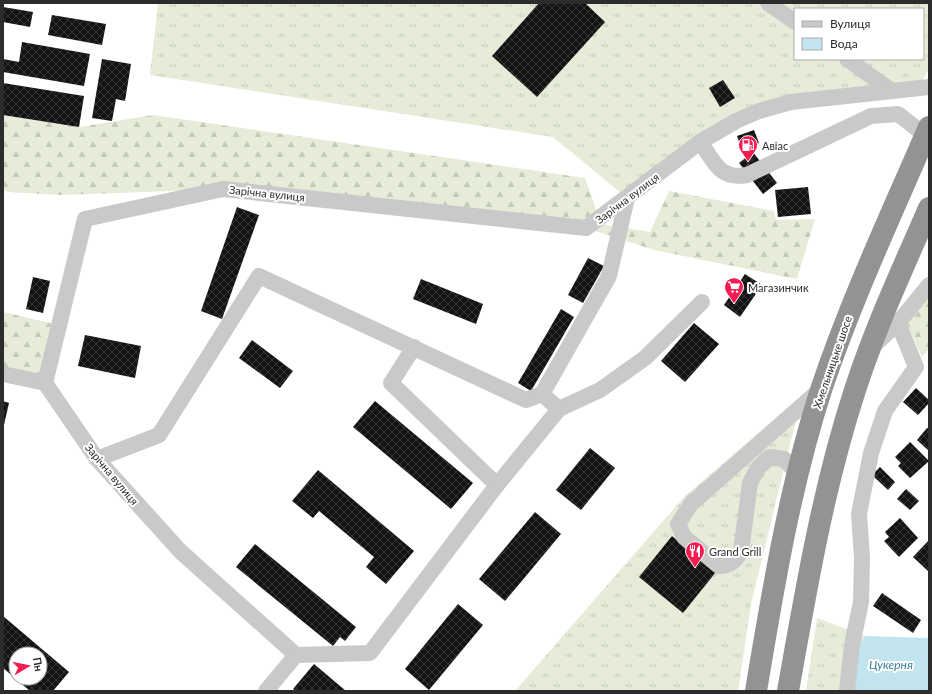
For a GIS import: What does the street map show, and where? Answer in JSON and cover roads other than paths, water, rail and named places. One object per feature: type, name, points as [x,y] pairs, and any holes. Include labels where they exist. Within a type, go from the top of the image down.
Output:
[{"type":"highway","name":"Хмельницьке шосе","points":[[756,691],[770,608],[798,474],[822,388],[844,326],[927,131]]},
{"type":"highway","points":[[788,691],[829,482],[854,391],[868,351],[929,208]]},
{"type":"street","points":[[768,3],[794,21]]},
{"type":"street","points":[[848,60],[892,90]]},
{"type":"street","name":"Зарічна вулиця","points":[[296,655],[180,551],[97,460],[45,383],[85,219],[222,189],[586,228],[700,142],[736,121],[776,105],[892,90],[929,87]]},
{"type":"street","points":[[700,142],[724,173],[735,177],[747,176],[871,116],[898,114],[927,131]]},
{"type":"street","points":[[97,460],[159,436],[258,276],[526,400],[542,394],[609,276],[627,198]]},
{"type":"street","points":[[868,351],[898,322],[929,285]]},
{"type":"street","points":[[266,691],[296,655],[370,653],[497,485],[560,409],[600,390],[645,358],[702,302]]},
{"type":"street","points":[[847,691],[852,645],[861,602],[862,558],[859,514],[871,453],[885,411],[916,366],[898,322]]},
{"type":"street","points":[[414,347],[391,383],[497,485]]},
{"type":"street","points":[[3,374],[45,383]]},
{"type":"street","points":[[798,474],[784,459],[770,457],[758,468],[750,483],[741,551],[735,561],[726,566],[720,566],[684,537],[678,524],[691,504],[822,388]]},
{"type":"street","points":[[542,394],[560,409]]},
{"type":"water","name":"Цукерня","points":[[865,636],[929,638],[929,691],[851,691],[855,652]]},
{"type":"place","name":"Авіас","points":[[748,162]]},
{"type":"place","name":"Магазинчик","points":[[734,304]]},
{"type":"place","name":"Grand Grill","points":[[695,568]]}]
